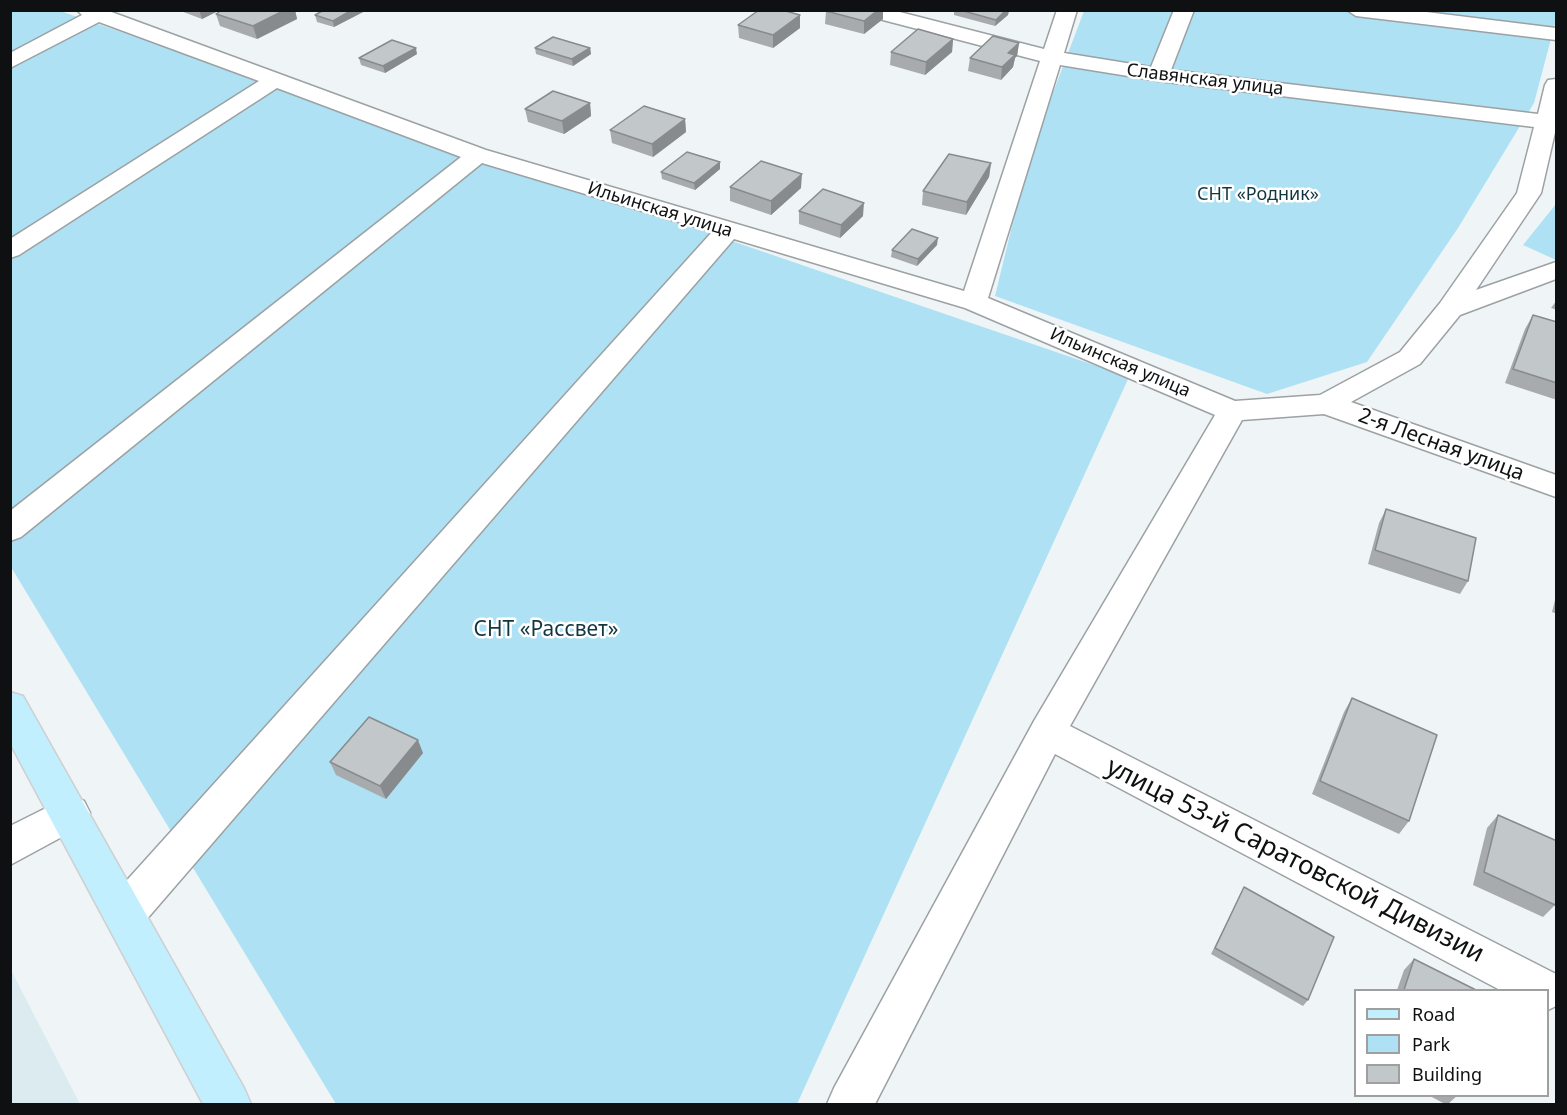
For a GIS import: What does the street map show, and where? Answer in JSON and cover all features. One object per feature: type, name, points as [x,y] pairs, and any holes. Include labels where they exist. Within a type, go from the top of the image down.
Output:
[{"type":"main road","points":[[10,707],[228,1104]]},
{"type":"street","name":"Славянская улица","points":[[867,10],[1053,58],[1159,75],[1549,122]]},
{"type":"street","points":[[974,302],[1067,10]]},
{"type":"street","points":[[1159,75],[1184,10]]},
{"type":"street","points":[[1356,10],[1557,34]]},
{"type":"street","points":[[10,62],[91,13]]},
{"type":"street","name":"Ильинская улица","points":[[91,13],[478,155],[974,302],[1232,411]]},
{"type":"street","points":[[10,250],[276,79]]},
{"type":"street","name":"2-я Лесная улица","points":[[1326,404],[1410,358],[1450,309],[1529,193],[1557,85]]},
{"type":"street","points":[[10,529],[478,155]]},
{"type":"street","points":[[125,913],[728,230]]},
{"type":"street","points":[[1450,309],[1557,270]]},
{"type":"street","name":"2-я Лесная улица","points":[[1232,411],[1326,404],[1557,486]]},
{"type":"street","points":[[850,1104],[1047,732],[1232,411]]},
{"type":"street","name":"улица 53-й Саратовской Дивизии","points":[[1047,732],[1541,989]]},
{"type":"street","points":[[10,847],[69,813]]},
{"type":"shaded area","points":[[11,970],[80,1104],[11,1104]]},
{"type":"green space","name":"СНТ «Рассвет»","points":[[11,11],[60,11],[1129,377],[797,1104],[336,1104],[11,567]]},
{"type":"green space","name":"СНТ «Родник»","points":[[1084,11],[1556,11],[1556,20],[1534,103],[1458,228],[1367,362],[1267,394],[995,296],[1029,156]]},
{"type":"green space","points":[[1556,204],[1556,260],[1523,245]]},
{"type":"building","points":[[222,10],[285,10],[253,26],[216,14]]},
{"type":"building","points":[[324,10],[352,10],[333,21],[315,15]]},
{"type":"building","points":[[759,10],[782,10],[800,15],[773,35],[738,25]]},
{"type":"building","points":[[826,10],[878,10],[864,21]]},
{"type":"building","points":[[960,10],[1006,10],[996,20]]},
{"type":"building","points":[[918,29],[953,39],[926,62],[891,52]]},
{"type":"building","points":[[993,36],[1019,43],[1008,53],[1015,55],[1002,67],[970,58]]},
{"type":"building","points":[[553,37],[590,48],[572,59],[535,48]]},
{"type":"building","points":[[392,40],[416,48],[383,66],[359,58]]},
{"type":"building","points":[[553,91],[590,103],[562,121],[525,109]]},
{"type":"building","points":[[644,106],[685,119],[652,144],[610,130]]},
{"type":"building","points":[[687,152],[720,162],[694,183],[661,172]]},
{"type":"building","points":[[949,154],[991,163],[967,202],[923,191]]},
{"type":"building","points":[[761,161],[802,174],[771,201],[730,187]]},
{"type":"building","points":[[823,189],[864,203],[841,225],[799,211]]},
{"type":"building","points":[[912,229],[938,238],[918,259],[892,250]]},
{"type":"building","points":[[1533,315],[1557,322],[1557,383],[1513,369]]},
{"type":"building","points":[[1386,509],[1476,538],[1468,581],[1375,550]]},
{"type":"building","points":[[1352,698],[1437,735],[1409,821],[1320,781]]},
{"type":"building","points":[[369,717],[418,740],[380,786],[330,762]]},
{"type":"building","points":[[1498,815],[1557,841],[1557,899],[1555,905],[1484,872]]},
{"type":"building","points":[[1244,887],[1334,937],[1308,1000],[1215,948]]},
{"type":"building","points":[[1414,959],[1474,989],[1404,989]]}]
